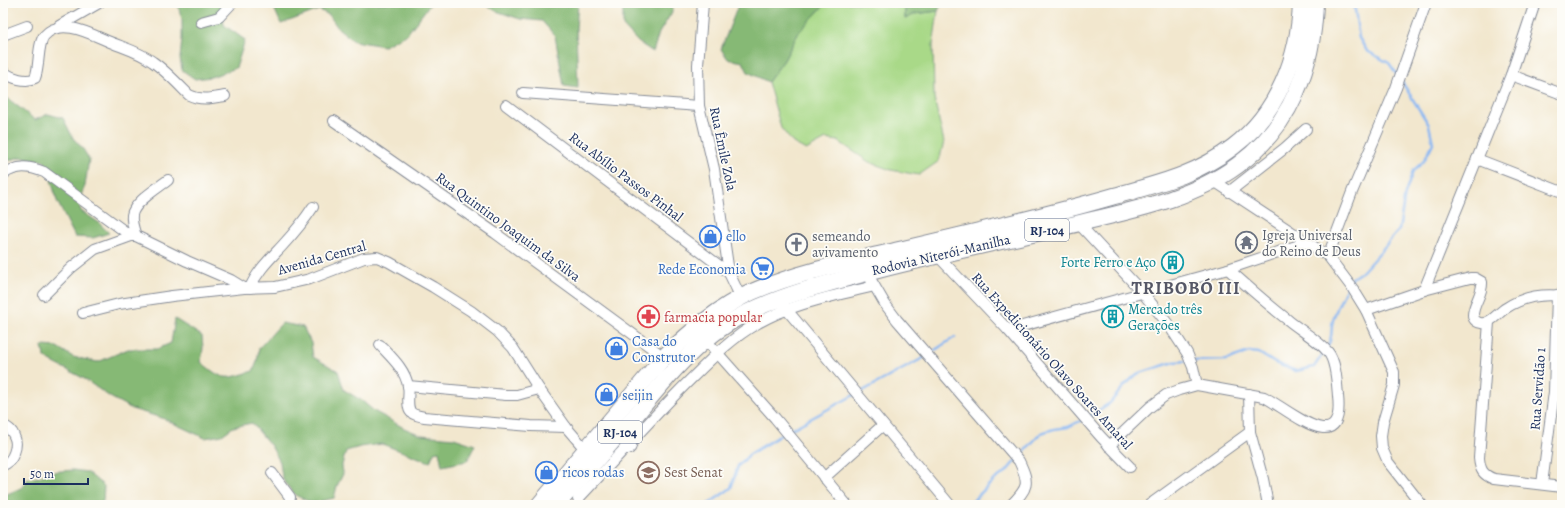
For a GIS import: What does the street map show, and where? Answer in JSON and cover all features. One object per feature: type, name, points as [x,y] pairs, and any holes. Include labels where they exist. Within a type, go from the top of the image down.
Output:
[{"type":"highway","name":"Rodovia Niterói-Manilha","points":[[539,505],[664,357],[685,337],[718,312],[750,293],[800,274],[1084,205],[1181,177],[1207,165],[1234,146],[1257,125],[1275,98],[1287,74],[1296,47],[1301,3]]},
{"type":"highway","name":"Rodovia Niterói-Manilha","points":[[556,505],[658,387],[705,339],[742,315],[871,279],[937,255],[1134,210],[1186,194],[1214,181],[1237,166],[1250,156],[1270,134],[1296,95],[1307,62],[1313,33],[1315,3]]},
{"type":"highway","points":[[628,446],[633,417]]},
{"type":"street","points":[[3,72],[8,76],[24,80],[31,80],[35,78],[38,72],[41,43],[44,36],[99,3]]},
{"type":"street","points":[[201,22],[219,17],[232,3]]},
{"type":"street","name":"Rua Êmile Zola","points":[[703,3],[698,65],[699,106],[714,168],[729,272],[741,298]]},
{"type":"street","points":[[1328,256],[1352,192],[1396,88],[1426,3]]},
{"type":"street","points":[[1424,290],[1511,75],[1535,3]]},
{"type":"street","points":[[3,35],[27,26]]},
{"type":"street","points":[[54,29],[67,27],[80,29],[140,54],[154,62],[189,95],[195,98],[200,99],[225,96]]},
{"type":"street","points":[[1511,75],[1562,94]]},
{"type":"street","points":[[523,93],[699,106]]},
{"type":"street","name":"Rua Abílio Passos Pinhal","points":[[506,105],[729,272]]},
{"type":"street","name":"Rua Quintino Joaquim da Silva","points":[[334,121],[495,233],[664,357]]},
{"type":"street","points":[[1229,192],[1285,148],[1306,129]]},
{"type":"street","points":[[1477,159],[1562,192]]},
{"type":"street","points":[[3,174],[19,166],[30,167],[44,172],[133,236],[247,288],[260,270],[300,226],[313,207]]},
{"type":"street","points":[[133,236],[132,215],[135,207],[168,180]]},
{"type":"street","points":[[1214,181],[1328,256],[1354,289],[1380,337],[1394,372],[1395,378],[1393,391],[1383,422],[1381,436],[1382,448],[1388,462],[1422,505]]},
{"type":"street","points":[[1078,223],[1142,292],[1168,324],[1187,353],[1193,367],[1197,385]]},
{"type":"street","points":[[44,295],[71,268],[95,249],[133,236]]},
{"type":"street","points":[[1008,330],[1228,269],[1308,242]]},
{"type":"street","name":"Rua Expedicionário Olavo Soares Amaral","points":[[937,255],[1008,330],[1075,408],[1130,467]]},
{"type":"street","name":"Avenida Central","points":[[83,313],[118,304],[247,288],[274,287],[310,279],[364,258],[377,257],[389,262],[440,291],[471,311],[497,331],[513,348],[539,389],[566,427],[585,449]]},
{"type":"street","points":[[1109,446],[1150,407],[1166,396],[1179,390],[1197,385],[1264,397],[1308,424],[1318,428],[1325,429],[1332,426],[1337,421],[1339,405],[1335,372],[1326,350],[1271,307],[1228,269]]},
{"type":"street","points":[[1366,310],[1424,290],[1464,279],[1475,278],[1482,282],[1473,315],[1474,319],[1478,323],[1489,322],[1506,308],[1536,296],[1559,295]]},
{"type":"street","points":[[871,279],[885,304],[1017,458],[1026,475],[1027,484],[1024,492],[1011,505]]},
{"type":"street","name":"Rua Servidão 1","points":[[1542,484],[1554,392],[1559,295]]},
{"type":"street","points":[[573,502],[628,446],[665,404],[718,352],[781,304],[950,505]]},
{"type":"street","points":[[1489,322],[1479,458],[1480,466],[1483,472],[1494,479],[1562,487]]},
{"type":"street","points":[[705,339],[775,418],[847,505]]},
{"type":"street","points":[[380,345],[405,375],[408,386],[410,412],[414,414],[424,417],[531,426],[566,427]]},
{"type":"street","points":[[408,386],[506,395],[517,395],[539,389]]},
{"type":"street","points":[[1249,394],[1250,432],[1268,504]]},
{"type":"street","points":[[3,424],[11,430],[15,437],[15,448],[12,459],[3,465]]},
{"type":"street","points":[[824,478],[883,425]]},
{"type":"street","points":[[1151,503],[1250,432]]},
{"type":"street","points":[[272,473],[288,494],[290,501],[289,505]]},
{"type":"green space","points":[[171,3],[225,3],[222,13],[224,25],[245,40],[236,68],[211,77],[195,79],[182,70],[180,58],[182,19],[178,6]]},
{"type":"green space","points":[[281,3],[431,3],[407,34],[384,46],[354,41],[338,28],[329,15],[319,10],[281,24],[274,8]]},
{"type":"green space","points":[[483,3],[578,3],[576,28],[578,88],[564,86],[555,36],[542,21],[520,19],[496,11]]},
{"type":"green space","points":[[620,3],[674,3],[672,12],[659,33],[653,52],[638,42],[623,26],[623,11]]},
{"type":"green space","points":[[739,3],[827,3],[799,32],[784,60],[768,82],[748,72],[743,62],[728,59],[721,49]]},
{"type":"green space","points":[[827,3],[905,3],[905,19],[915,14],[938,11],[933,45],[934,98],[944,142],[939,161],[919,175],[891,170],[869,162],[838,141],[826,139],[806,150],[793,143],[781,128],[768,82],[784,60],[799,32]]},
{"type":"green space","points":[[905,3],[942,3],[938,11],[915,14],[905,19]]},
{"type":"green space","points":[[6,97],[35,120],[48,114],[63,118],[73,138],[83,149],[89,159],[85,186],[78,202],[81,211],[98,222],[109,233],[93,238],[75,237],[57,201],[49,172],[44,161],[21,157],[3,162],[3,98]]},
{"type":"green space","points":[[175,319],[202,336],[203,348],[201,362],[215,373],[225,377],[236,376],[253,371],[257,362],[259,348],[282,323],[303,327],[311,343],[313,357],[338,371],[344,390],[361,400],[374,411],[404,428],[421,435],[454,438],[475,445],[467,461],[442,466],[439,451],[434,452],[430,462],[382,444],[360,447],[346,451],[342,465],[343,474],[337,486],[334,498],[312,503],[295,495],[285,483],[282,477],[280,462],[271,446],[252,423],[233,427],[222,435],[205,438],[162,418],[132,409],[110,397],[83,378],[50,361],[44,356],[42,346],[57,347],[73,357],[98,362],[128,349],[157,349],[171,343]]},
{"type":"green space","points":[[73,470],[87,472],[104,486],[103,501],[100,505],[3,505],[3,496],[23,487],[28,479],[39,477],[51,472]]},
{"type":"waterway","points":[[1354,3],[1359,38],[1367,51],[1389,63],[1398,76]]},
{"type":"waterway","points":[[1351,281],[1352,278],[1363,271],[1399,230],[1405,194],[1413,171],[1424,161],[1433,143],[1429,125],[1402,82]]},
{"type":"waterway","points":[[1327,348],[1331,336],[1334,316],[1347,287]]},
{"type":"waterway","points":[[929,354],[955,337]]},
{"type":"waterway","points":[[1193,361],[1226,360],[1249,352],[1259,353],[1275,363],[1296,371],[1314,367],[1324,352]]},
{"type":"waterway","points":[[859,393],[925,357]]},
{"type":"waterway","points":[[1088,417],[1110,403],[1125,385],[1137,374],[1174,362],[1188,361]]},
{"type":"waterway","points":[[788,431],[854,395]]},
{"type":"waterway","points":[[1019,457],[1041,433],[1068,427],[1082,420]]},
{"type":"waterway","points":[[707,505],[731,488],[738,466],[750,454],[784,433]]},
{"type":"waterway","points":[[973,501],[994,480],[1006,472],[1016,460]]},
{"type":"place","name":"ello","points":[[710,236]]},
{"type":"place","name":"Igreja Universal do Reino de Deus","points":[[1247,243]]},
{"type":"place","name":"semeando avivamento","points":[[796,244]]},
{"type":"place","name":"Forte Ferro e Aço","points":[[1172,262]]},
{"type":"place","name":"Rede Economia","points":[[762,269]]},
{"type":"place","name":"farmacia popular","points":[[649,317]]},
{"type":"place","name":"Mercado três Gerações","points":[[1112,317]]},
{"type":"place","name":"Casa do Construtor","points":[[617,349]]},
{"type":"place","name":"seijin","points":[[607,395]]},
{"type":"place","name":"ricos rodas","points":[[546,472]]},
{"type":"place","name":"Sest Senat","points":[[649,472]]},
{"type":"district","name":"TRIBOBÓ III","points":[[1186,288]]}]
